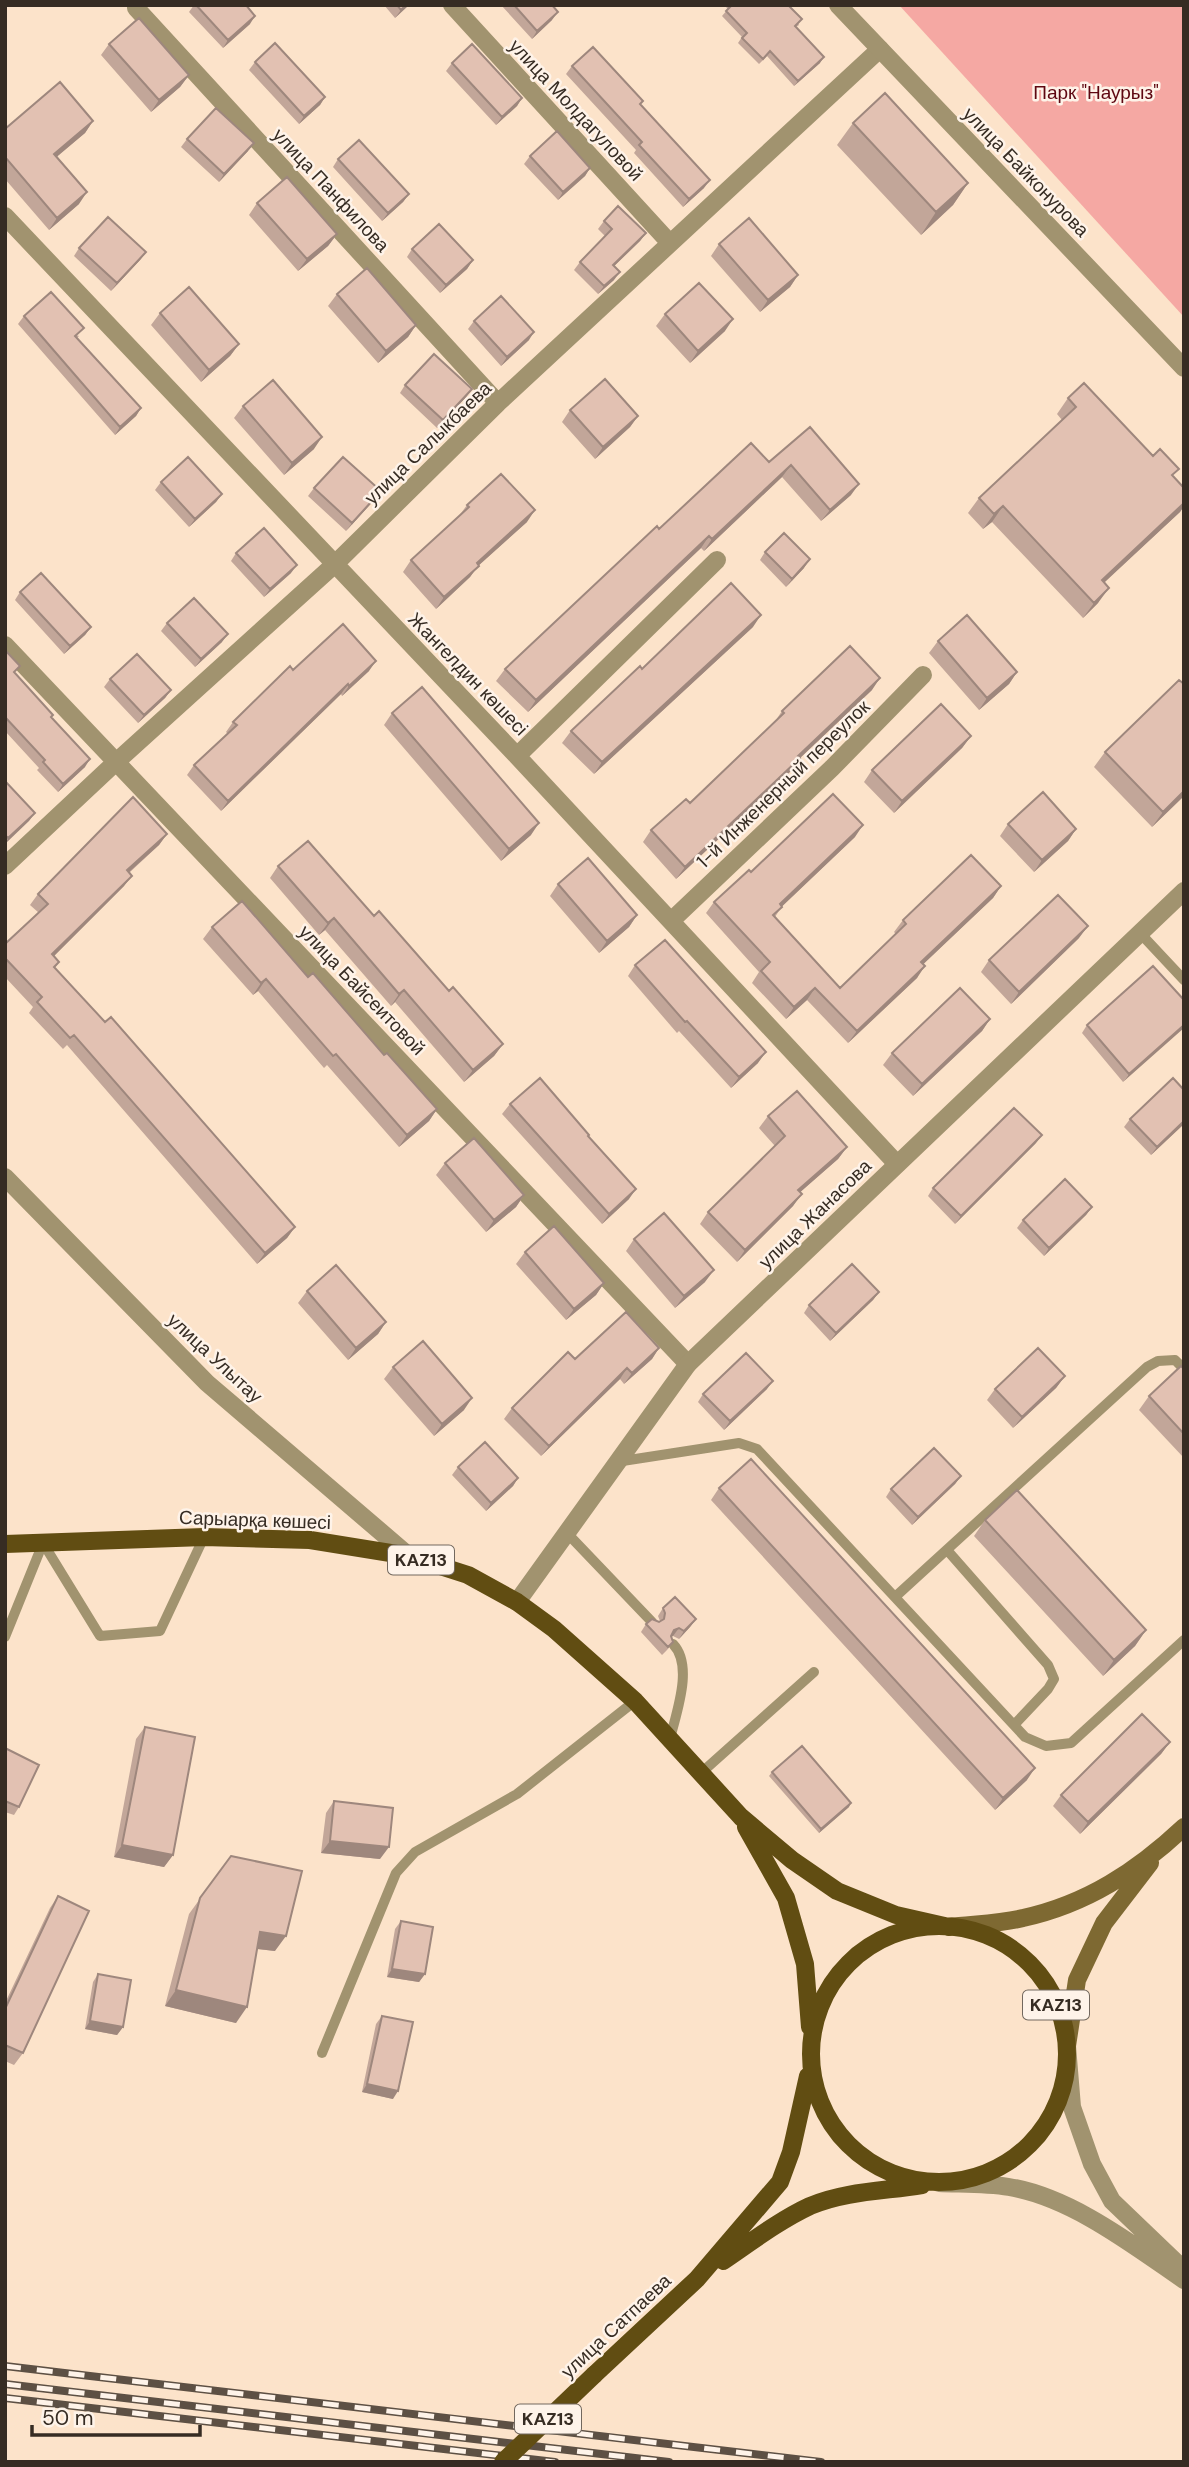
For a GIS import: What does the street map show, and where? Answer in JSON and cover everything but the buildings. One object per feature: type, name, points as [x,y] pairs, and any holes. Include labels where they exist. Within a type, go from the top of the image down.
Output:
[{"type":"main road","name":"Сарыарқа көшесі","points":[[5,1544],[204,1537],[310,1540],[409,1556],[468,1575],[517,1602],[554,1629],[635,1701],[741,1817]]},
{"type":"main road","name":"KAZ13","points":[[697,2279],[755,2238],[811,2206],[851,2195],[975,2177],[1007,2163],[1030,2144],[1046,2124],[1058,2102],[1065,2080],[1067,2046],[1060,2012],[1045,1983],[1023,1957],[993,1938],[973,1931],[896,1915],[837,1891],[792,1860],[741,1817]]},
{"type":"main road","name":"KAZ13","points":[[741,1817],[786,1898],[805,1964],[811,2074],[820,2105],[834,2129],[855,2152],[876,2166],[904,2178],[939,2183]]},
{"type":"main road","points":[[949,1927],[1020,1919],[1057,1910],[1095,1894],[1158,1851],[1184,1827]]},
{"type":"main road","points":[[1067,2046],[1077,1980],[1104,1923],[1158,1851]]},
{"type":"main road","name":"KAZ13","points":[[697,2279],[780,2182],[792,2152],[808,2084],[811,2043],[817,2013],[828,1990],[852,1960],[867,1948],[893,1934],[917,1928],[949,1927]]},
{"type":"main road","name":"улица Сатпаева","points":[[503,2462],[697,2279]]},
{"type":"street","name":"улица Панфилова","points":[[135,5],[498,403]]},
{"type":"street","name":"улица Молдагуловой","points":[[452,5],[669,242]]},
{"type":"street","name":"улица Байконурова","points":[[838,5],[1184,368]]},
{"type":"street","name":"улица Салыкбаева","points":[[5,866],[116,761],[335,564],[498,403],[880,49]]},
{"type":"street","name":"Жангелдин көшесі","points":[[5,216],[517,756],[897,1164]]},
{"type":"street","points":[[517,756],[717,560]]},
{"type":"street","name":"улица Байсеитовой","points":[[5,645],[688,1364]]},
{"type":"street","name":"1-й Инженерный переулок","points":[[671,921],[832,768],[923,675]]},
{"type":"street","name":"улица Жанасова","points":[[517,1602],[688,1364],[1184,891]]},
{"type":"street","name":"улица Улытау","points":[[5,1177],[207,1383],[409,1556]]},
{"type":"street","points":[[1067,2046],[1072,2107],[1092,2164],[1112,2201],[1184,2270]]},
{"type":"street","points":[[939,2183],[1010,2187],[1055,2201],[1119,2236],[1184,2280]]},
{"type":"lane","points":[[1140,933],[1184,980]]},
{"type":"lane","points":[[895,1597],[1147,1367],[1158,1362],[1175,1360],[1184,1351]]},
{"type":"lane","points":[[1175,1360],[1184,1369]]},
{"type":"lane","points":[[617,1462],[739,1443],[757,1449],[1025,1737],[1045,1746],[1071,1743],[1184,1640]]},
{"type":"lane","points":[[566,1532],[652,1622]]},
{"type":"lane","points":[[43,1543],[100,1636],[160,1631],[204,1537]]},
{"type":"lane","points":[[5,1637],[43,1543]]},
{"type":"lane","points":[[947,1550],[1048,1665],[1054,1679],[1014,1725]]},
{"type":"lane","points":[[670,1739],[683,1679],[681,1652],[673,1644]]},
{"type":"lane","points":[[701,1773],[814,1672]]},
{"type":"lane","points":[[322,2053],[396,1873],[415,1852],[517,1794],[635,1701]]},
{"type":"green space","name":"Парк \"Наурыз\"","points":[[899,5],[1184,5],[1184,317]]},
{"type":"railway","points":[[5,2366],[821,2462]]},
{"type":"railway","points":[[5,2384],[669,2462]]},
{"type":"railway","points":[[5,2398],[555,2462]]}]
